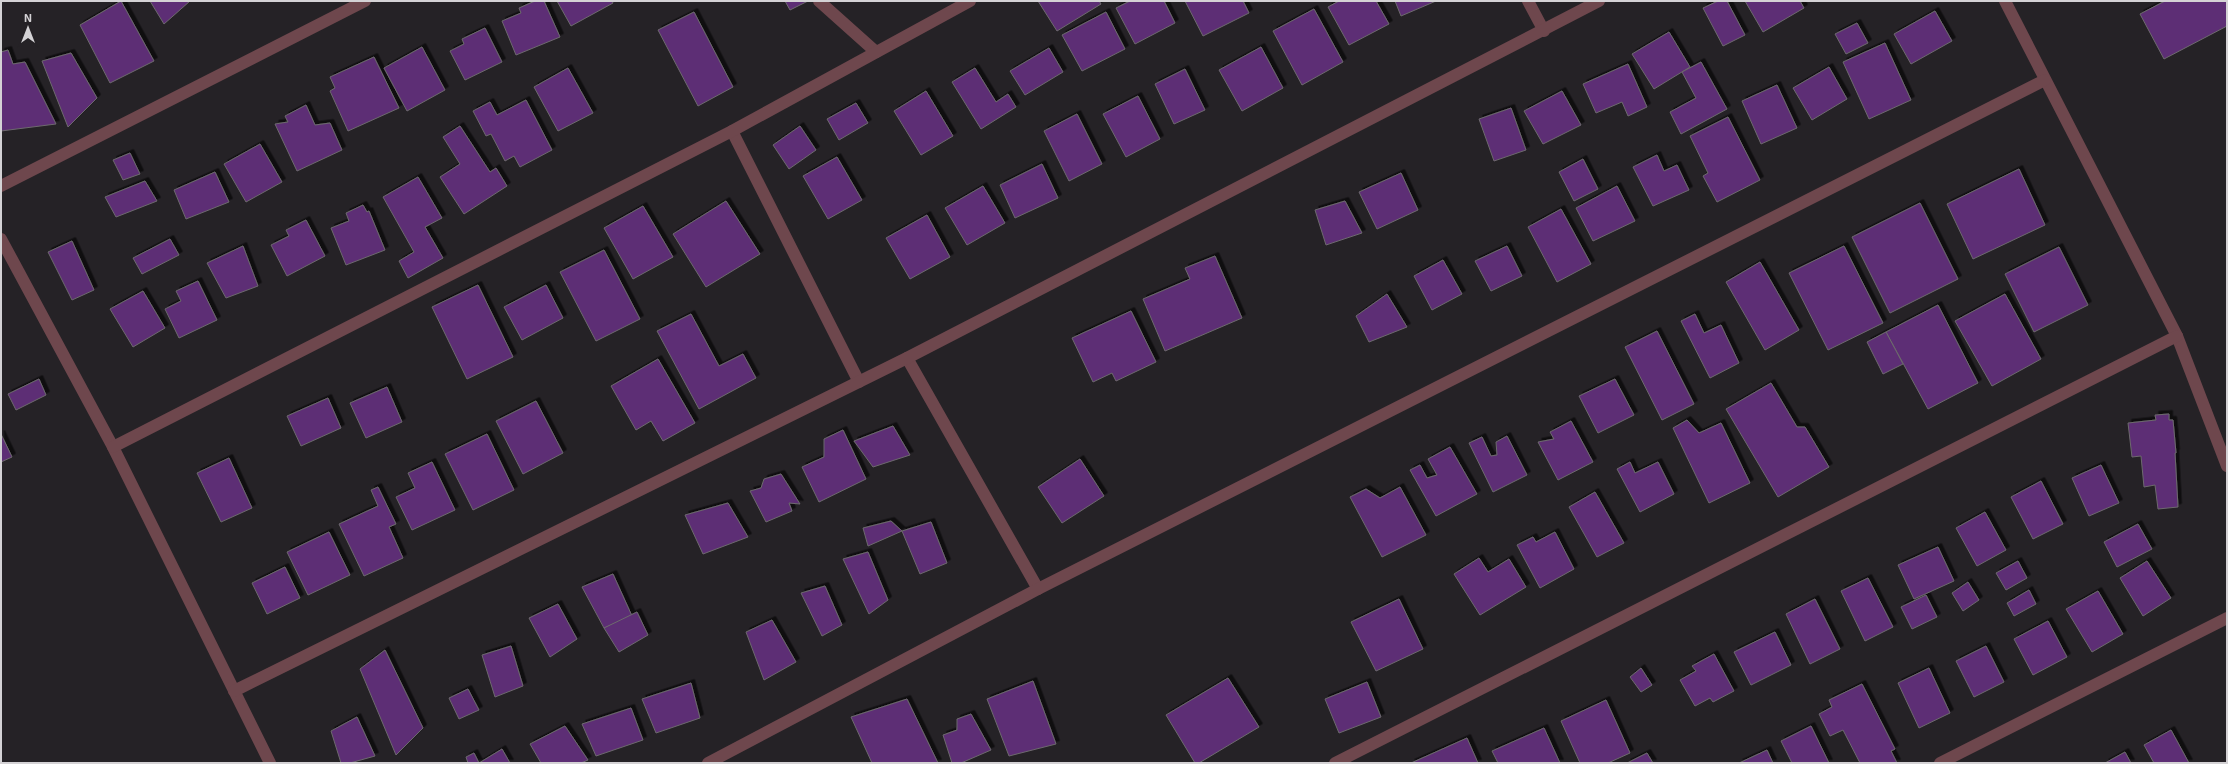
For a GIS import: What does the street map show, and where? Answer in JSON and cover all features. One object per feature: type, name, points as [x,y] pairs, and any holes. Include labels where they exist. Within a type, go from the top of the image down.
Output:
[{"type":"street","points":[[1,186],[365,1]]},
{"type":"street","points":[[819,1],[876,52]]},
{"type":"street","points":[[112,447],[732,131],[970,1]]},
{"type":"street","points":[[1528,1],[1544,31]]},
{"type":"street","points":[[234,691],[907,358],[1544,31],[1599,1]]},
{"type":"street","points":[[2005,1],[2177,336],[2227,466]]},
{"type":"street","points":[[708,763],[1038,589],[2045,80]]},
{"type":"street","points":[[732,131],[859,382]]},
{"type":"street","points":[[1,239],[112,447],[270,763]]},
{"type":"street","points":[[1335,763],[2177,336]]},
{"type":"street","points":[[907,358],[1038,589]]},
{"type":"street","points":[[1940,763],[2227,618]]},
{"type":"building","points":[[121,1],[154,61],[110,83],[80,25]]},
{"type":"building","points":[[150,1],[190,1],[164,24]]},
{"type":"building","points":[[535,1],[544,1],[560,37],[516,55],[502,21],[521,13],[519,8]]},
{"type":"building","points":[[557,1],[612,1],[613,3],[571,26]]},
{"type":"building","points":[[785,1],[808,1],[790,10]]},
{"type":"building","points":[[1038,1],[1099,1],[1101,4],[1057,31]]},
{"type":"building","points":[[1130,1],[1164,1],[1175,23],[1135,44],[1116,8]]},
{"type":"building","points":[[1185,1],[1243,1],[1249,13],[1203,36]]},
{"type":"building","points":[[1339,1],[1376,1],[1389,24],[1349,45],[1328,7]]},
{"type":"building","points":[[1395,1],[1436,1],[1401,16]]},
{"type":"building","points":[[1718,1],[1727,1],[1745,35],[1723,46],[1703,8]]},
{"type":"building","points":[[1745,1],[1800,1],[1804,8],[1763,32]]},
{"type":"building","points":[[2165,1],[2227,1],[2227,26],[2164,59],[2140,14]]},
{"type":"building","points":[[1314,9],[1343,62],[1302,85],[1273,31]]},
{"type":"building","points":[[1935,11],[1952,41],[1911,64],[1894,34]]},
{"type":"building","points":[[694,12],[733,87],[698,106],[658,30]]},
{"type":"building","points":[[1106,12],[1125,49],[1082,71],[1062,35]]},
{"type":"building","points":[[1857,23],[1868,43],[1846,54],[1835,34]]},
{"type":"building","points":[[485,28],[502,62],[465,80],[450,51],[464,44],[462,39]]},
{"type":"building","points":[[1669,32],[1690,67],[1654,89],[1632,54]]},
{"type":"building","points":[[1885,43],[1911,100],[1869,119],[1843,62]]},
{"type":"building","points":[[422,47],[445,90],[407,111],[384,68]]},
{"type":"building","points":[[1261,47],[1283,88],[1242,111],[1219,70]]},
{"type":"building","points":[[1049,48],[1063,72],[1025,95],[1010,71]]},
{"type":"building","points":[[8,50],[13,64],[25,62],[56,124],[1,131],[1,52]]},
{"type":"building","points":[[71,53],[97,98],[68,127],[42,61]]},
{"type":"building","points":[[374,57],[399,108],[348,131],[330,91],[335,88],[330,77]]},
{"type":"building","points":[[1701,62],[1727,109],[1681,134],[1670,112],[1696,98],[1682,72]]},
{"type":"building","points":[[1628,64],[1647,107],[1628,116],[1622,102],[1596,113],[1583,84]]},
{"type":"building","points":[[1829,67],[1847,99],[1812,120],[1793,88]]},
{"type":"building","points":[[568,68],[593,113],[558,131],[534,87]]},
{"type":"building","points":[[975,68],[996,102],[1008,94],[1016,107],[981,129],[952,82]]},
{"type":"building","points":[[1185,69],[1205,110],[1174,124],[1155,84]]},
{"type":"building","points":[[1777,85],[1797,128],[1761,144],[1742,101]]},
{"type":"building","points":[[926,91],[953,136],[921,155],[894,111]]},
{"type":"building","points":[[1562,91],[1581,125],[1543,144],[1524,111]]},
{"type":"building","points":[[1138,96],[1160,139],[1126,157],[1103,114]]},
{"type":"building","points":[[526,100],[552,150],[520,167],[514,156],[505,161],[491,134],[486,136],[473,111],[490,102],[497,115]]},
{"type":"building","points":[[856,103],[868,123],[839,140],[827,119]]},
{"type":"building","points":[[306,105],[315,125],[330,123],[342,150],[297,171],[275,124],[288,122],[285,116]]},
{"type":"building","points":[[1511,108],[1526,150],[1494,161],[1479,119]]},
{"type":"building","points":[[1077,114],[1102,164],[1069,181],[1044,131]]},
{"type":"building","points":[[1728,117],[1760,180],[1717,202],[1703,176],[1708,173],[1690,136]]},
{"type":"building","points":[[460,126],[490,172],[496,168],[507,186],[464,214],[440,177],[460,164],[443,137]]},
{"type":"building","points":[[800,126],[816,150],[789,169],[773,145]]},
{"type":"building","points":[[260,144],[282,182],[246,202],[224,164]]},
{"type":"building","points":[[130,153],[140,174],[123,180],[113,160]]},
{"type":"building","points":[[1657,155],[1664,171],[1677,165],[1689,190],[1653,206],[1633,167]]},
{"type":"building","points":[[837,157],[862,200],[828,219],[803,176]]},
{"type":"building","points":[[1583,159],[1598,189],[1574,201],[1559,172]]},
{"type":"building","points":[[1042,164],[1058,198],[1015,218],[1000,185]]},
{"type":"building","points":[[2019,169],[2045,225],[1973,259],[1947,204]]},
{"type":"building","points":[[215,172],[229,202],[186,219],[174,190]]},
{"type":"building","points":[[1401,173],[1418,210],[1377,229],[1359,192]]},
{"type":"building","points":[[418,177],[442,218],[425,227],[443,258],[408,278],[399,261],[414,252],[383,197]]},
{"type":"building","points":[[145,181],[157,201],[116,217],[105,197]]},
{"type":"building","points":[[983,186],[1005,223],[967,245],[945,208]]},
{"type":"building","points":[[1617,186],[1635,221],[1593,241],[1576,208]]},
{"type":"building","points":[[726,201],[760,254],[706,287],[673,234]]},
{"type":"building","points":[[1345,201],[1362,233],[1326,245],[1315,210]]},
{"type":"building","points":[[1920,203],[1958,279],[1890,313],[1852,237]]},
{"type":"building","points":[[363,205],[367,212],[369,211],[385,250],[346,265],[331,228],[349,221],[346,213]]},
{"type":"building","points":[[643,206],[673,257],[633,279],[604,228]]},
{"type":"building","points":[[1561,209],[1591,264],[1557,282],[1528,227]]},
{"type":"building","points":[[927,215],[950,257],[910,279],[886,238]]},
{"type":"building","points":[[306,220],[325,256],[287,276],[271,245],[289,236],[286,230]]},
{"type":"building","points":[[170,239],[179,255],[142,274],[133,258]]},
{"type":"building","points":[[72,241],[94,290],[72,300],[48,252]]},
{"type":"building","points":[[243,246],[258,286],[226,298],[207,263]]},
{"type":"building","points":[[1507,246],[1522,276],[1491,291],[1475,261]]},
{"type":"building","points":[[1844,246],[1883,323],[1828,350],[1789,273]]},
{"type":"building","points":[[2059,247],[2088,305],[2034,332],[2005,274]]},
{"type":"building","points":[[604,250],[640,319],[596,341],[560,272]]},
{"type":"building","points":[[1215,256],[1242,318],[1165,351],[1143,299],[1190,279],[1185,268]]},
{"type":"building","points":[[1443,260],[1462,294],[1432,310],[1414,276]]},
{"type":"building","points":[[1760,262],[1799,330],[1765,350],[1726,282]]},
{"type":"building","points":[[198,281],[217,320],[179,338],[165,309],[181,301],[176,291]]},
{"type":"building","points":[[478,285],[513,357],[467,379],[432,307]]},
{"type":"building","points":[[546,285],[563,318],[522,340],[504,307]]},
{"type":"building","points":[[143,291],[165,328],[133,347],[110,309]]},
{"type":"building","points":[[1387,294],[1407,327],[1369,342],[1356,316]]},
{"type":"building","points":[[2005,294],[2041,359],[1992,386],[1955,321]]},
{"type":"building","points":[[1938,305],[1978,383],[1928,409],[1886,332]]},
{"type":"building","points":[[1131,311],[1156,362],[1116,381],[1112,373],[1093,382],[1072,338]]},
{"type":"building","points":[[691,314],[719,366],[743,354],[756,378],[699,409],[657,331]]},
{"type":"building","points":[[1695,314],[1704,333],[1721,325],[1739,363],[1710,378],[1681,321]]},
{"type":"building","points":[[1657,331],[1694,404],[1662,420],[1625,347]]},
{"type":"building","points":[[1886,332],[1903,364],[1883,374],[1867,342]]},
{"type":"building","points":[[658,359],[695,423],[663,441],[651,421],[636,430],[611,386]]},
{"type":"building","points":[[39,379],[46,395],[16,410],[8,394]]},
{"type":"building","points":[[1615,379],[1634,415],[1598,433],[1579,396]]},
{"type":"building","points":[[1771,383],[1797,427],[1805,427],[1829,467],[1778,497],[1726,409]]},
{"type":"building","points":[[387,387],[402,422],[366,438],[350,403]]},
{"type":"building","points":[[328,398],[341,428],[301,446],[287,416]]},
{"type":"building","points":[[536,401],[563,453],[523,474],[496,421]]},
{"type":"building","points":[[2169,414],[2169,420],[2173,420],[2178,507],[2158,509],[2155,485],[2144,487],[2141,456],[2132,457],[2128,423],[2156,420],[2155,415]]},
{"type":"building","points":[[1687,420],[1699,433],[1721,423],[1750,483],[1709,503],[1673,428]]},
{"type":"building","points":[[1571,421],[1593,462],[1558,480],[1538,442],[1554,439],[1550,432]]},
{"type":"building","points":[[893,426],[910,455],[873,467],[854,441]]},
{"type":"building","points":[[843,430],[866,479],[819,502],[802,467],[824,457],[824,439]]},
{"type":"building","points":[[1,434],[12,457],[1,462]]},
{"type":"building","points":[[487,434],[514,490],[473,510],[445,454]]},
{"type":"building","points":[[1507,436],[1527,475],[1493,492],[1469,443],[1482,437],[1491,456],[1497,455],[1496,442]]},
{"type":"building","points":[[1450,447],[1477,494],[1436,516],[1410,470],[1420,465],[1427,478],[1437,475],[1428,459]]},
{"type":"building","points":[[229,458],[252,508],[221,522],[197,473]]},
{"type":"building","points":[[1080,459],[1104,496],[1062,523],[1038,487]]},
{"type":"building","points":[[432,462],[455,510],[412,530],[396,497],[415,488],[408,473]]},
{"type":"building","points":[[1630,462],[1635,473],[1658,462],[1674,494],[1640,512],[1617,469]]},
{"type":"building","points":[[2101,465],[2119,503],[2089,516],[2072,478]]},
{"type":"building","points":[[781,474],[800,504],[789,503],[792,511],[766,522],[750,491],[761,488],[764,479]]},
{"type":"building","points":[[2041,481],[2063,524],[2033,539],[2011,497]]},
{"type":"building","points":[[378,487],[396,524],[389,527],[403,558],[364,576],[339,524],[378,506],[371,490]]},
{"type":"building","points":[[1400,487],[1426,535],[1382,557],[1350,497],[1366,489],[1380,498]]},
{"type":"building","points":[[1595,492],[1624,543],[1597,557],[1569,507]]},
{"type":"building","points":[[728,503],[748,537],[703,554],[685,515]]},
{"type":"building","points":[[1985,512],[2006,550],[1977,566],[1956,528]]},
{"type":"building","points":[[891,521],[902,531],[868,546],[863,528]]},
{"type":"building","points":[[931,522],[947,563],[920,574],[902,531]]},
{"type":"building","points":[[2138,524],[2152,549],[2117,567],[2104,542]]},
{"type":"building","points":[[329,532],[350,575],[308,595],[287,552]]},
{"type":"building","points":[[1555,532],[1574,569],[1540,588],[1517,545],[1533,537],[1536,542]]},
{"type":"building","points":[[1938,547],[1954,581],[1914,599],[1898,565]]},
{"type":"building","points":[[868,552],[888,600],[869,614],[843,559]]},
{"type":"building","points":[[1479,558],[1488,572],[1509,559],[1526,587],[1480,615],[1454,574]]},
{"type":"building","points":[[2018,561],[2027,578],[2006,590],[1996,573]]},
{"type":"building","points":[[2147,561],[2171,598],[2143,616],[2120,578]]},
{"type":"building","points":[[285,567],[300,598],[267,614],[252,583]]},
{"type":"building","points":[[613,574],[632,616],[604,628],[582,587]]},
{"type":"building","points":[[1868,578],[1893,627],[1865,641],[1841,591]]},
{"type":"building","points":[[1968,582],[1979,600],[1963,611],[1952,593]]},
{"type":"building","points":[[825,586],[842,625],[822,636],[801,593]]},
{"type":"building","points":[[2029,590],[2036,604],[2014,616],[2007,603]]},
{"type":"building","points":[[2098,591],[2123,634],[2092,652],[2066,609]]},
{"type":"building","points":[[1926,595],[1937,617],[1912,629],[1901,607]]},
{"type":"building","points":[[1399,599],[1423,649],[1376,671],[1351,622]]},
{"type":"building","points":[[1815,599],[1840,649],[1810,664],[1786,614]]},
{"type":"building","points":[[558,604],[577,639],[550,657],[529,618]]},
{"type":"building","points":[[637,612],[648,635],[619,652],[604,628]]},
{"type":"building","points":[[772,620],[796,662],[764,680],[746,632]]},
{"type":"building","points":[[2048,621],[2067,657],[2033,675],[2014,639]]},
{"type":"building","points":[[1775,632],[1791,665],[1751,685],[1734,652]]},
{"type":"building","points":[[511,646],[523,686],[495,697],[482,655]]},
{"type":"building","points":[[1986,646],[2004,682],[1974,697],[1956,661]]},
{"type":"building","points":[[385,650],[423,728],[396,755],[360,669]]},
{"type":"building","points":[[1714,654],[1734,691],[1713,702],[1710,698],[1695,706],[1680,680],[1696,671],[1692,666]]},
{"type":"building","points":[[1641,668],[1652,685],[1641,692],[1630,677]]},
{"type":"building","points":[[1929,668],[1950,713],[1919,728],[1898,683]]},
{"type":"building","points":[[1228,678],[1259,727],[1199,763],[1195,763],[1166,715]]},
{"type":"building","points":[[1033,681],[1056,744],[1009,756],[987,699]]},
{"type":"building","points":[[1367,682],[1381,717],[1339,733],[1325,699]]},
{"type":"building","points":[[691,683],[700,718],[656,733],[642,699]]},
{"type":"building","points":[[1862,684],[1895,749],[1891,751],[1897,763],[1860,763],[1843,730],[1830,736],[1819,714],[1832,707],[1829,700]]},
{"type":"building","points":[[468,689],[479,710],[459,719],[449,698]]},
{"type":"building","points":[[907,699],[938,763],[872,763],[851,717]]},
{"type":"building","points":[[1606,700],[1630,753],[1608,763],[1580,763],[1561,721]]},
{"type":"building","points":[[631,708],[643,740],[596,756],[582,724]]},
{"type":"building","points":[[971,714],[991,750],[961,763],[952,763],[943,735],[957,730],[957,719]]},
{"type":"building","points":[[357,717],[375,756],[350,763],[341,763],[331,731]]},
{"type":"building","points":[[565,726],[588,760],[581,763],[541,763],[530,744]]},
{"type":"building","points":[[1811,726],[1829,763],[1792,763],[1781,741]]},
{"type":"building","points":[[1544,728],[1560,763],[1498,763],[1492,751]]},
{"type":"building","points":[[2171,730],[2189,763],[2154,763],[2144,745]]},
{"type":"building","points":[[1467,738],[1478,763],[1411,763]]},
{"type":"building","points":[[502,749],[510,763],[479,763]]},
{"type":"building","points":[[1767,750],[1773,763],[1739,763]]},
{"type":"building","points":[[2125,752],[2131,763],[2105,763]]},
{"type":"building","points":[[474,753],[479,763],[468,763],[466,757]]},
{"type":"building","points":[[1647,753],[1653,763],[1627,763]]}]
